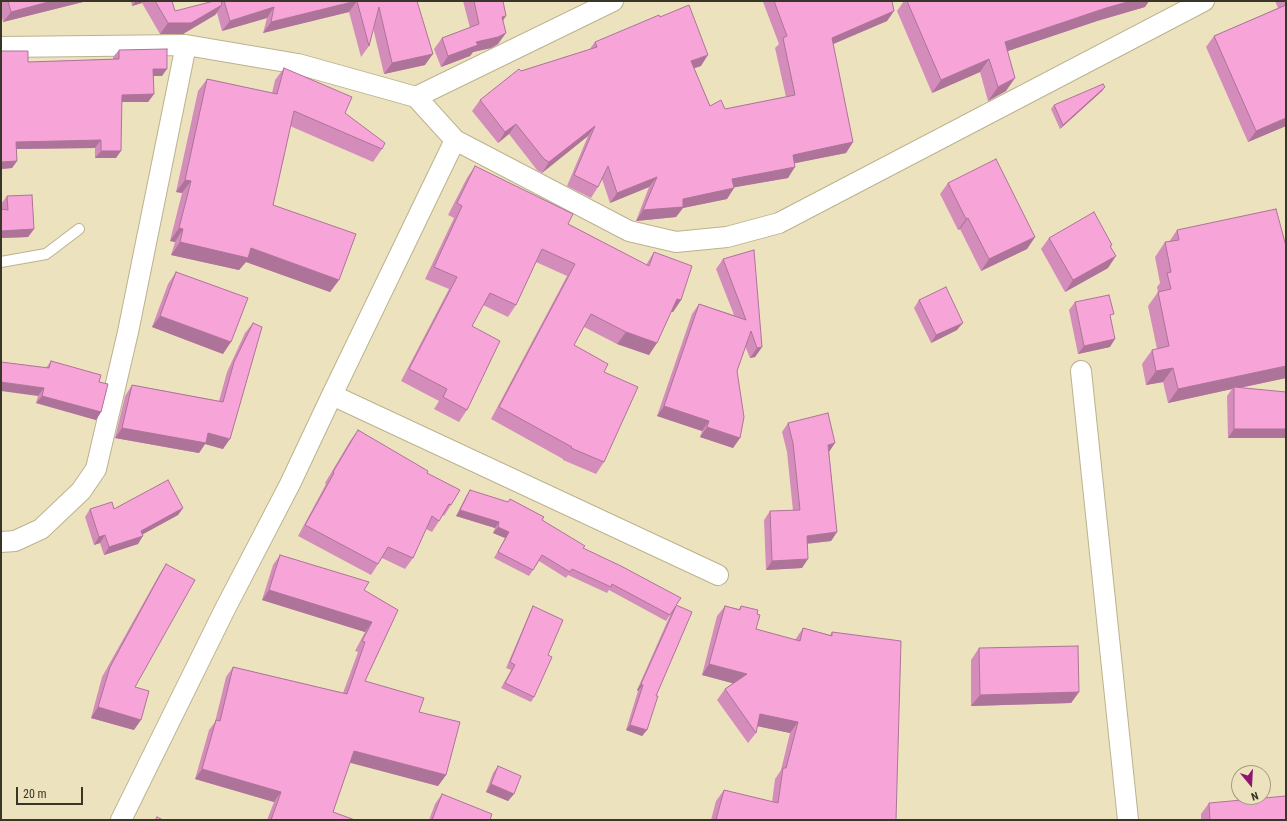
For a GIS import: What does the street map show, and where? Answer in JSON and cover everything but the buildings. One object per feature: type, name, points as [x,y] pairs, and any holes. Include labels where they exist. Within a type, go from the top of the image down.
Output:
[{"type":"street","points":[[416,97],[613,1]]},
{"type":"street","points":[[1,47],[186,44],[298,64],[416,97],[455,140],[629,231],[676,242],[727,237],[780,222],[1204,1]]},
{"type":"street","points":[[1,542],[15,541],[41,530],[81,491],[96,469],[128,332],[186,44]]},
{"type":"street","points":[[121,820],[225,609],[290,484],[455,140]]},
{"type":"street","points":[[1081,371],[1128,820]]},
{"type":"street","points":[[332,395],[718,575]]},
{"type":"lane","points":[[1,262],[46,254],[79,229]]}]
